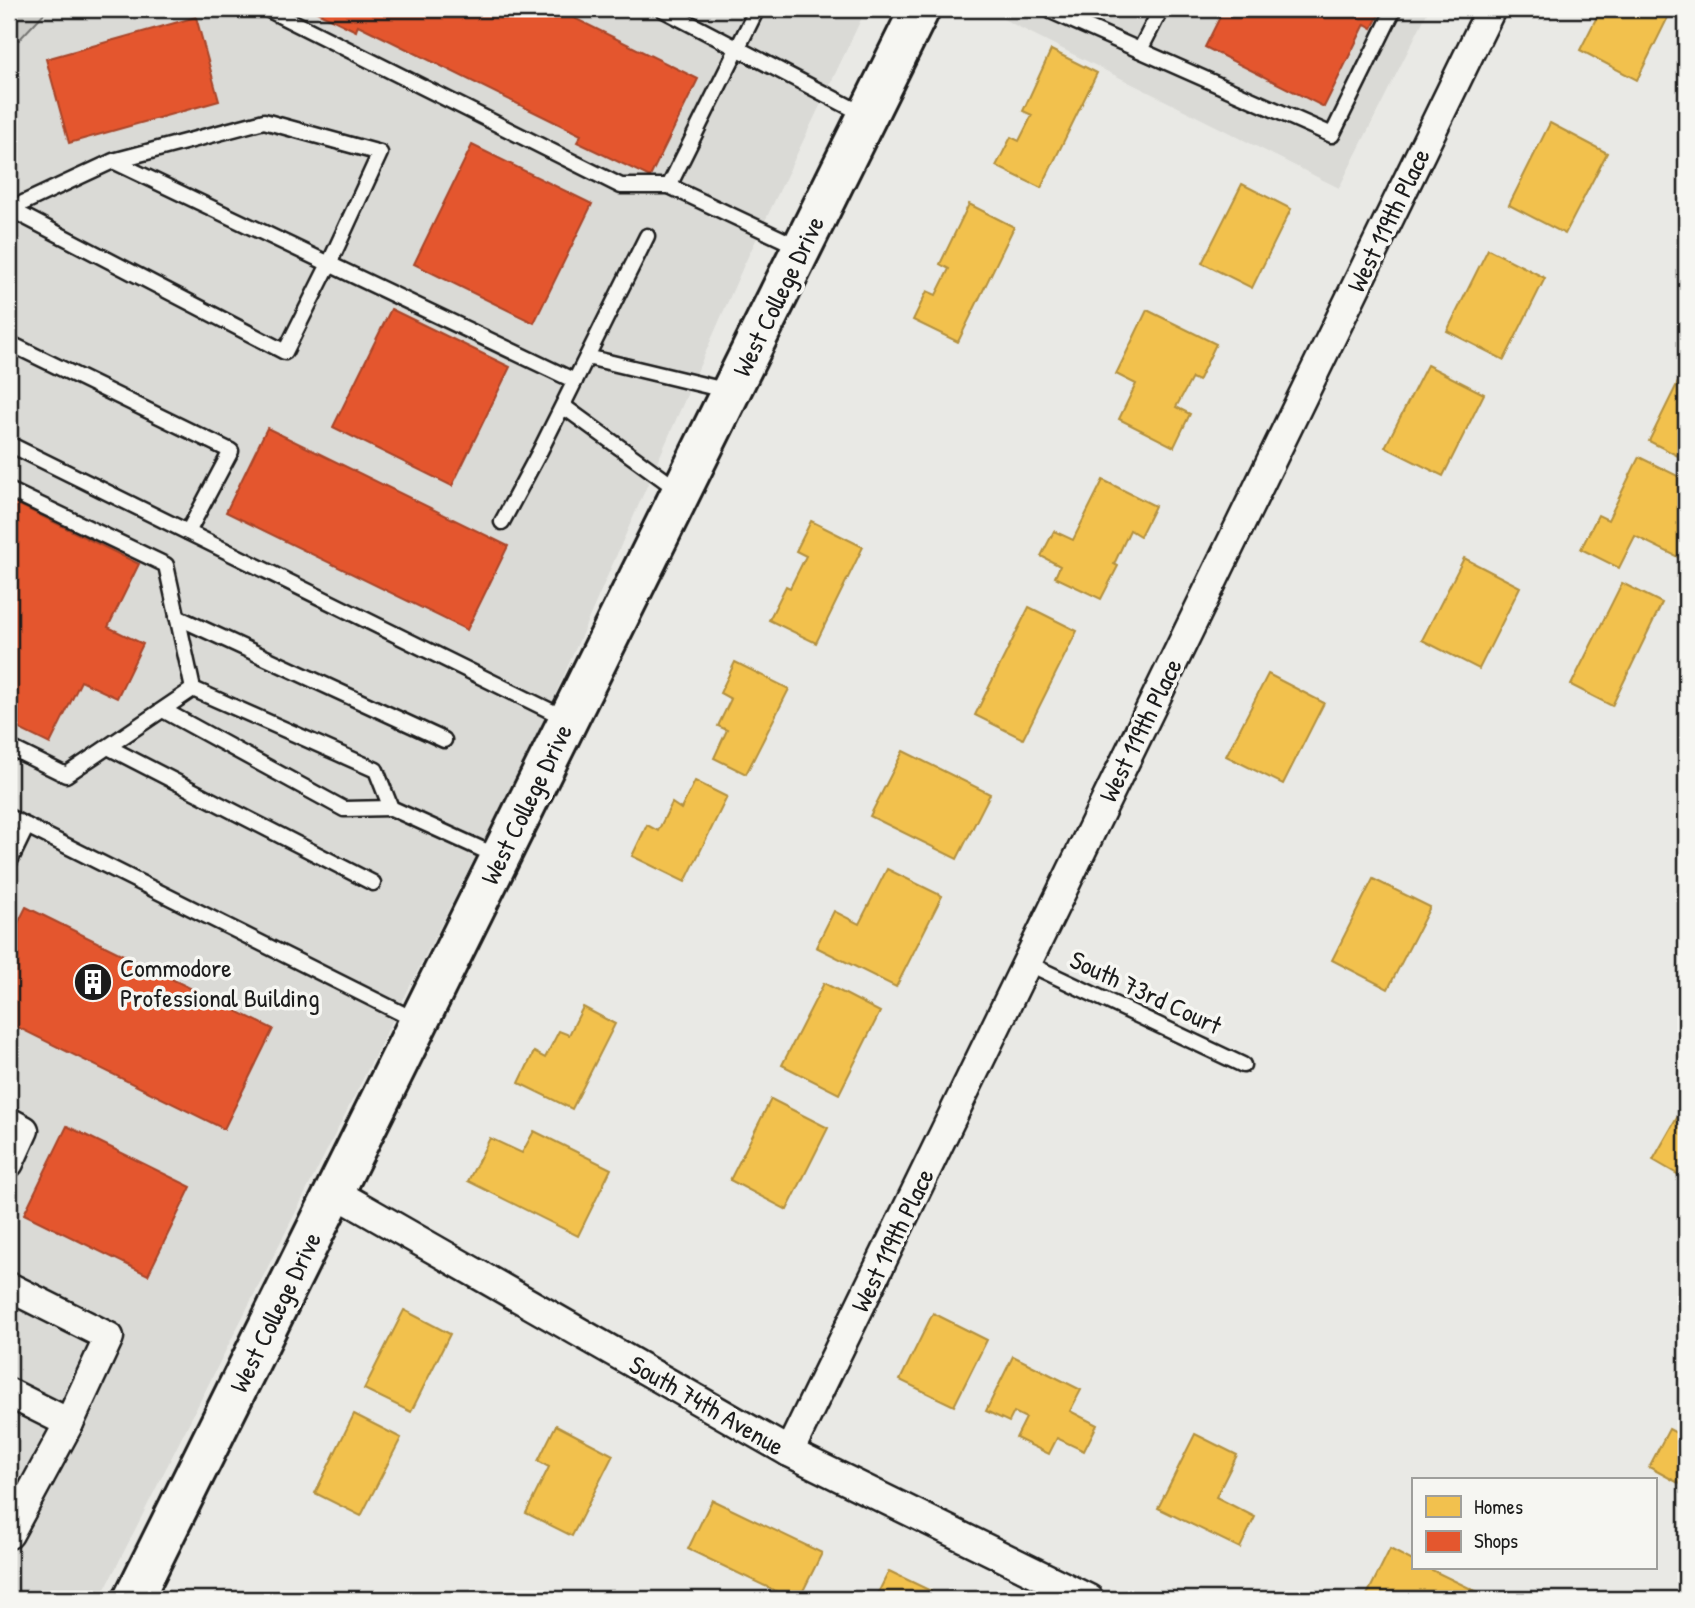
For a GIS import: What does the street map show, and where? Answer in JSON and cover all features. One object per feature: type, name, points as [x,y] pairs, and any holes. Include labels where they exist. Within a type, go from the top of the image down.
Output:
[{"type":"main road","name":"West College Drive","points":[[133,1599],[920,9]]},
{"type":"street","name":"West 119th Place","points":[[789,1452],[1491,9]]},
{"type":"street","points":[[9,1122],[24,1130],[9,1163]]},
{"type":"street","name":"South 74th Avenue","points":[[334,1192],[789,1452],[1089,1599]]},
{"type":"street","points":[[9,1287],[109,1337],[69,1423],[9,1534]]},
{"type":"street","points":[[9,1393],[69,1423]]},
{"type":"lane","points":[[267,9],[621,186],[669,186],[801,248]]},
{"type":"lane","points":[[662,9],[867,116]]},
{"type":"lane","points":[[669,186],[757,9]]},
{"type":"lane","points":[[1052,9],[1051,11],[1332,135],[1394,9]]},
{"type":"lane","points":[[1140,50],[1161,9]]},
{"type":"lane","points":[[264,121],[380,153],[285,352],[10,209],[113,161],[264,121]]},
{"type":"lane","points":[[113,161],[575,381]]},
{"type":"lane","points":[[502,522],[647,236]]},
{"type":"lane","points":[[9,344],[231,452],[188,532]]},
{"type":"lane","points":[[587,357],[731,391]]},
{"type":"lane","points":[[563,406],[681,492]]},
{"type":"lane","points":[[9,444],[568,720]]},
{"type":"lane","points":[[9,490],[166,565],[193,689]]},
{"type":"lane","points":[[177,617],[444,740]]},
{"type":"lane","points":[[9,747],[66,775],[193,689]]},
{"type":"lane","points":[[193,689],[376,769],[391,808]]},
{"type":"lane","points":[[163,710],[344,809],[391,808],[500,858]]},
{"type":"lane","points":[[108,747],[373,883]]},
{"type":"lane","points":[[9,817],[419,1022]]},
{"type":"lane","points":[[9,863],[27,826]]},
{"type":"lane","name":"South 73rd Court","points":[[1027,963],[1243,1065]]},
{"type":"shaded area","points":[[9,9],[48,9],[19,40],[9,35]]},
{"type":"shaded area","points":[[48,9],[866,9],[743,267],[542,725],[100,1599],[9,1599],[9,60],[19,40]]},
{"type":"shaded area","points":[[1006,9],[1429,9],[1339,188],[1001,18]]},
{"type":"building: Homes","points":[[1601,9],[1672,9],[1637,80],[1580,50]]},
{"type":"building: Homes","points":[[1051,50],[1097,73],[1041,188],[996,166],[1011,137],[1019,141],[1032,115],[1023,111]]},
{"type":"building: Homes","points":[[1550,123],[1607,153],[1565,234],[1509,205]]},
{"type":"building: Homes","points":[[1242,184],[1291,209],[1252,288],[1202,263]]},
{"type":"building: Homes","points":[[969,204],[1014,227],[958,342],[913,320],[927,291],[936,295],[949,269],[940,264]]},
{"type":"building: Homes","points":[[1488,249],[1545,278],[1504,360],[1447,331]]},
{"type":"building: Homes","points":[[1147,310],[1216,344],[1198,381],[1192,378],[1176,407],[1190,414],[1174,447],[1119,419],[1136,384],[1116,374]]},
{"type":"building: Homes","points":[[1427,365],[1484,394],[1443,476],[1385,447]]},
{"type":"building: Homes","points":[[1686,366],[1686,460],[1649,441]]},
{"type":"building: Homes","points":[[1639,457],[1686,480],[1686,561],[1635,536],[1619,568],[1581,549],[1598,515],[1608,520]]},
{"type":"building: Homes","points":[[1103,480],[1155,506],[1140,536],[1130,530],[1114,564],[1118,566],[1101,599],[1055,577],[1060,566],[1041,556],[1054,531],[1073,540]]},
{"type":"building: Homes","points":[[811,521],[863,547],[816,643],[769,620],[786,586],[790,588],[806,556],[796,551]]},
{"type":"building: Homes","points":[[1464,558],[1520,587],[1479,669],[1422,640]]},
{"type":"building: Homes","points":[[1622,583],[1662,603],[1612,706],[1571,685]]},
{"type":"building: Homes","points":[[1029,607],[1077,631],[1023,739],[975,715]]},
{"type":"building: Homes","points":[[735,662],[789,689],[746,774],[714,758],[727,730],[718,726],[731,699],[720,693]]},
{"type":"building: Homes","points":[[1268,674],[1324,703],[1283,784],[1226,756]]},
{"type":"building: Homes","points":[[903,751],[990,794],[957,859],[870,816]]},
{"type":"building: Homes","points":[[695,781],[727,797],[685,882],[632,856],[647,825],[658,831],[672,803],[681,809]]},
{"type":"building: Homes","points":[[887,869],[942,896],[896,987],[816,947],[834,911],[859,924]]},
{"type":"building: Homes","points":[[1373,879],[1430,907],[1388,989],[1332,960]]},
{"type":"building: Homes","points":[[824,983],[880,1012],[839,1094],[782,1065]]},
{"type":"building: Homes","points":[[583,1007],[615,1024],[572,1109],[519,1083],[534,1052],[545,1058],[559,1031],[569,1035]]},
{"type":"building: Homes","points":[[771,1099],[828,1128],[787,1210],[730,1180]]},
{"type":"building: Homes","points":[[1686,1102],[1686,1179],[1653,1160]]},
{"type":"building: Homes","points":[[534,1131],[611,1169],[578,1236],[468,1181],[490,1138],[522,1153]]},
{"type":"building: Homes","points":[[404,1310],[450,1334],[411,1412],[364,1389]]},
{"type":"building: Homes","points":[[933,1313],[987,1340],[954,1406],[900,1380]]},
{"type":"building: Homes","points":[[1013,1356],[1081,1390],[1070,1411],[1097,1425],[1084,1451],[1057,1438],[1049,1454],[1016,1438],[1026,1418],[1014,1412],[1009,1422],[986,1411]]},
{"type":"building: Homes","points":[[354,1414],[401,1438],[361,1516],[315,1493]]},
{"type":"building: Homes","points":[[556,1425],[613,1455],[572,1536],[526,1513],[549,1467],[538,1461]]},
{"type":"building: Homes","points":[[1669,1429],[1686,1438],[1686,1487],[1649,1467]]},
{"type":"building: Homes","points":[[1195,1434],[1237,1455],[1216,1497],[1255,1517],[1240,1548],[1158,1508]]},
{"type":"building: Homes","points":[[712,1500],[822,1553],[799,1599],[792,1599],[688,1549]]},
{"type":"building: Homes","points":[[1390,1549],[1412,1560],[1412,1570],[1432,1570],[1492,1599],[1365,1599]]},
{"type":"building: Homes","points":[[889,1571],[931,1591],[928,1599],[875,1599]]},
{"type":"building: Shops","points":[[311,9],[556,9],[698,79],[650,177],[577,142],[581,135],[358,25],[356,31]]},
{"type":"building: Shops","points":[[1224,9],[1382,9],[1372,28],[1365,24],[1324,107],[1205,47]]},
{"type":"building: Shops","points":[[196,17],[219,101],[69,143],[46,59]]},
{"type":"building: Shops","points":[[472,145],[592,204],[534,323],[414,264]]},
{"type":"building: Shops","points":[[391,309],[510,367],[452,486],[333,427]]},
{"type":"building: Shops","points":[[267,428],[508,546],[467,630],[226,512]]},
{"type":"building: Shops","points":[[9,500],[139,564],[108,627],[143,644],[117,698],[81,681],[50,744],[9,724]]},
{"type":"building: Shops","name":"Commodore Professional Building","points":[[26,907],[273,1029],[224,1129],[9,1023],[9,941]]},
{"type":"building: Shops","points":[[67,1126],[191,1187],[148,1275],[24,1214]]},
{"type":"place","name":"Commodore Professional Building","points":[[93,982]]}]
